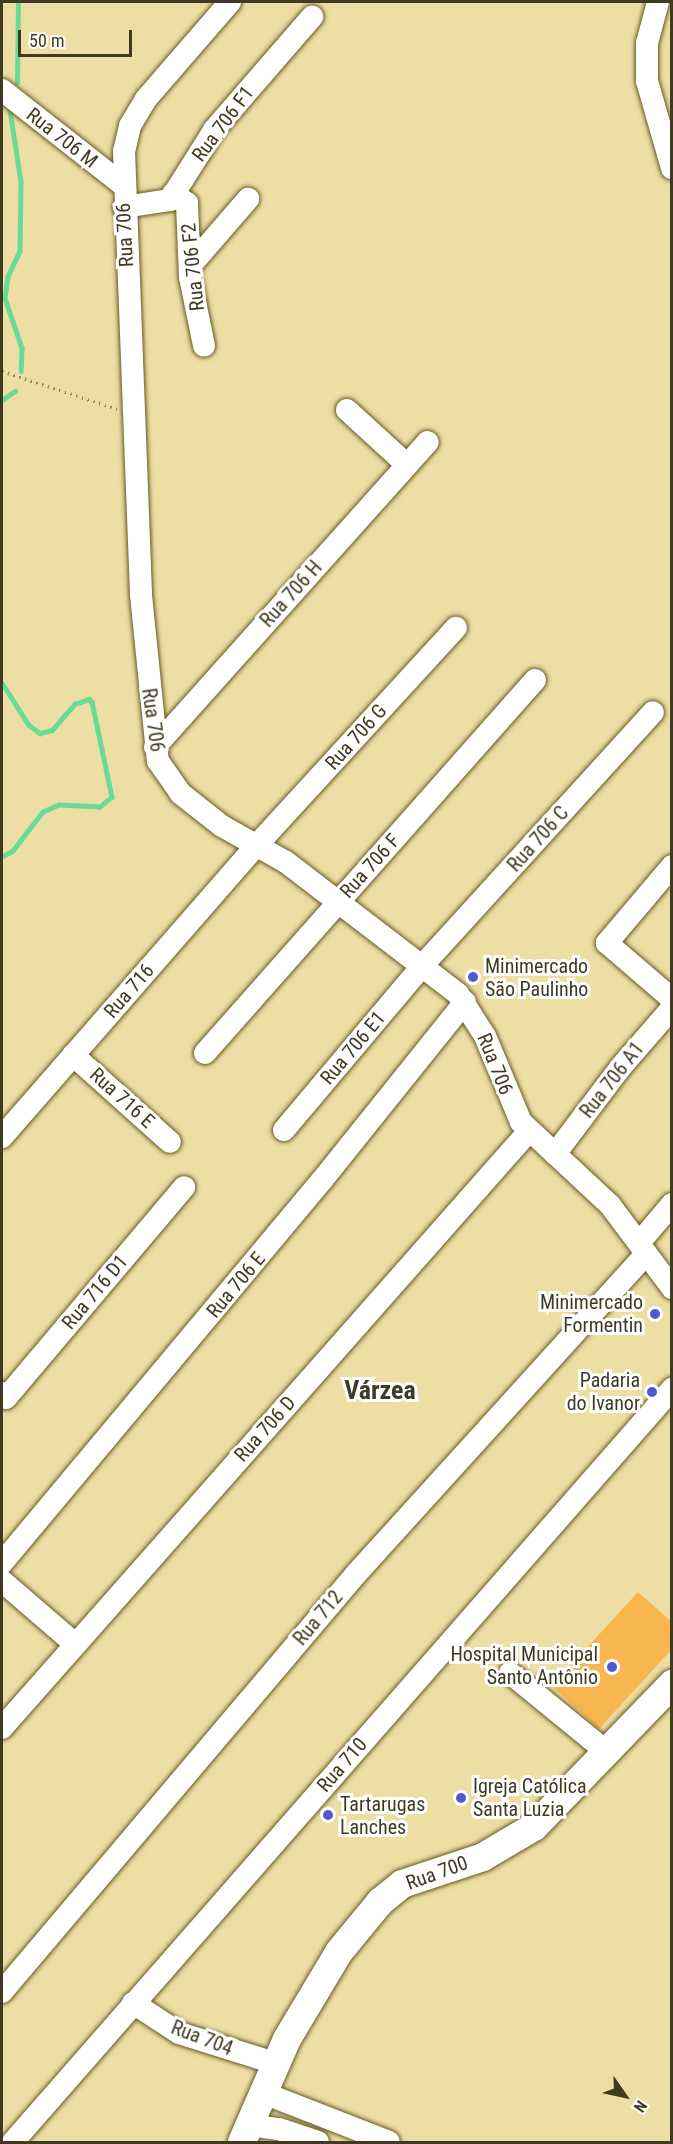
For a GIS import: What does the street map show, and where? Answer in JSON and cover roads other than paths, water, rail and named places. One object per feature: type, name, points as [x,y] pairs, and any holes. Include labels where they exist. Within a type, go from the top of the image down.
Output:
[{"type":"main road","name":"Rua 700","points":[[246,2134],[261,2092],[275,2063],[339,1952],[380,1902],[402,1884],[483,1857],[519,1837],[551,1813],[672,1684]]},
{"type":"street","name":"Rua 706","points":[[230,2],[136,113],[124,151],[141,603],[155,747],[165,774],[180,793],[222,826],[286,862],[422,966],[465,1002],[485,1036],[515,1112],[529,1131],[610,1205],[672,1288]]},
{"type":"street","points":[[658,2],[647,43],[647,81],[655,122],[672,168]]},
{"type":"street","name":"Rua 706 F1","points":[[173,194],[214,130],[312,17]]},
{"type":"street","name":"Rua 706 M","points":[[2,90],[124,196]]},
{"type":"street","points":[[124,196],[170,200],[173,194]]},
{"type":"street","name":"Rua 706 F2","points":[[173,194],[187,203],[190,266],[204,346]]},
{"type":"street","points":[[190,266],[248,199]]},
{"type":"street","points":[[347,410],[406,465]]},
{"type":"street","name":"Rua 706 H","points":[[155,747],[428,442]]},
{"type":"street","name":"Rua 706 G","points":[[256,846],[456,628]]},
{"type":"street","name":"Rua 706 F","points":[[205,1053],[535,680]]},
{"type":"street","name":"Rua 706 C","points":[[422,966],[653,712]]},
{"type":"street","name":"Rua 716","points":[[2,1137],[256,846]]},
{"type":"street","points":[[672,866],[607,943],[672,999]]},
{"type":"street","name":"Rua 706 E1","points":[[284,1130],[422,966]]},
{"type":"street","name":"Rua 706 E","points":[[2,1563],[308,1197],[465,1002]]},
{"type":"street","name":"Rua 706 A1","points":[[555,1154],[620,1068],[672,1008]]},
{"type":"street","name":"Rua 716 E","points":[[73,1055],[170,1142]]},
{"type":"street","name":"Rua 706 D","points":[[2,1728],[529,1131]]},
{"type":"street","name":"Rua 716 D1","points":[[4,1396],[184,1187]]},
{"type":"street","name":"Rua 712","points":[[2,1992],[356,1574],[643,1248],[672,1204]]},
{"type":"street","name":"Rua 710","points":[[13,2142],[672,1389]]},
{"type":"street","points":[[2,1581],[75,1644]]},
{"type":"street","points":[[510,1673],[607,1752]]},
{"type":"street","name":"Rua 704","points":[[133,2003],[178,2032],[275,2063]]},
{"type":"street","points":[[261,2092],[388,2142]]},
{"type":"street","points":[[279,2128],[289,2102]]},
{"type":"street","points":[[246,2134],[279,2128],[318,2142]]},
{"type":"waterway","points":[[17,83],[18,2]]},
{"type":"waterway","points":[[10,110],[21,182],[20,251],[8,277],[5,298],[22,348],[21,371]]},
{"type":"waterway","points":[[2,400],[15,391]]},
{"type":"waterway","points":[[2,683],[29,725],[40,733],[52,730],[75,704],[89,699],[92,702],[112,797],[100,807],[59,805],[43,812],[13,851],[2,857]]},
{"type":"place","name":"Minimercado São Paulinho","points":[[473,977]]},
{"type":"place","name":"Minimercado Formentin","points":[[655,1314]]},
{"type":"place","name":"Padaria do Ivanor","points":[[652,1392]]},
{"type":"place","name":"Hospital Municipal Santo Antônio","points":[[612,1667]]},
{"type":"place","name":"Igreja Católica Santa Luzia","points":[[461,1798]]},
{"type":"place","name":"Tartarugas Lanches","points":[[328,1815]]},
{"type":"district","name":"Várzea","points":[[380,1391]]}]
